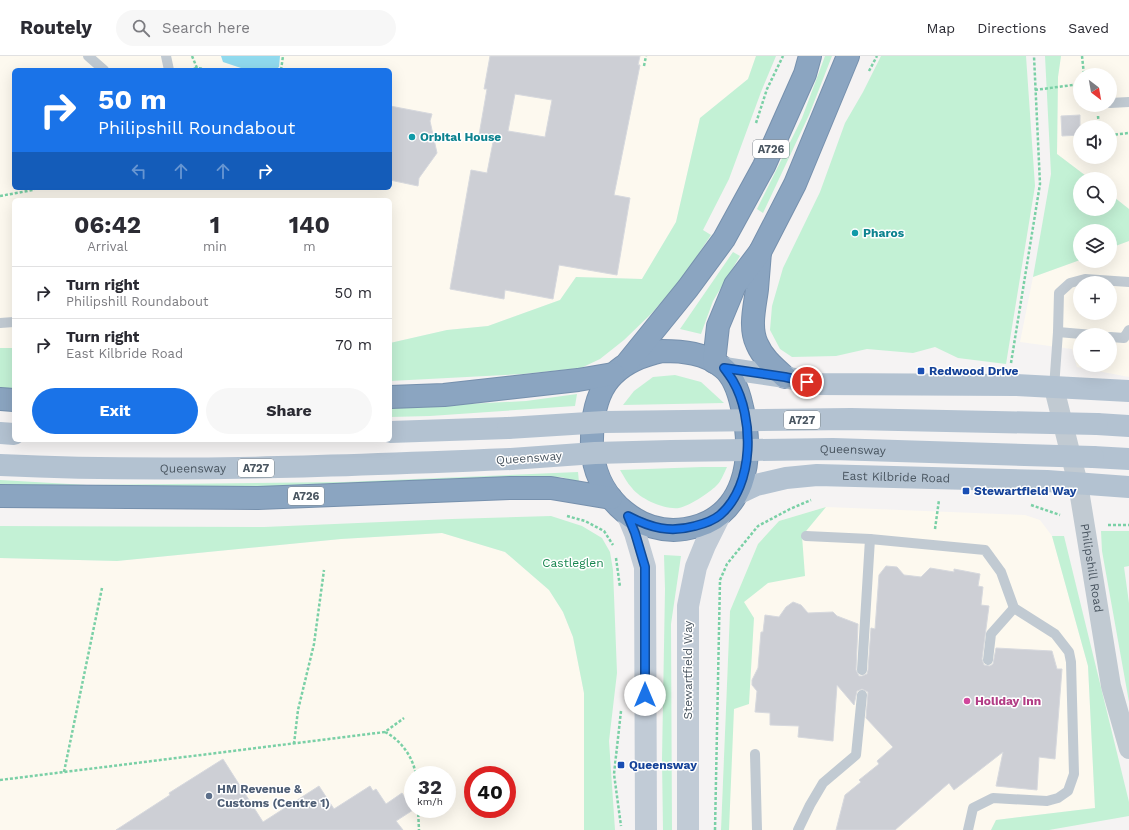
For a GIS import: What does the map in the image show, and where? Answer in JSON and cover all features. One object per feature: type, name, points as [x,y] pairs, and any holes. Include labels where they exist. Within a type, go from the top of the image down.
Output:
[{"type":"highway","name":"A726","points":[[392,397],[444,395],[578,380],[620,369],[643,356],[662,351],[681,351],[693,353],[719,365],[733,381],[740,396],[748,434],[747,459],[742,482],[737,494],[720,515],[702,524],[685,529],[662,529],[642,523],[628,516],[611,498],[601,482],[595,463],[593,456],[592,432],[595,408],[601,390],[620,369],[688,288],[724,239],[764,166],[804,74],[810,56]]},
{"type":"highway","name":"A726","points":[[719,365],[718,326],[735,285],[760,252],[795,184],[848,56]]},
{"type":"highway","name":"A726","points":[[760,252],[754,313],[754,335],[756,342],[766,359],[785,377]]},
{"type":"highway","points":[[0,399],[12,400]]},
{"type":"highway","name":"A726","points":[[0,496],[258,498],[510,488],[551,488],[611,498]]},
{"type":"main road","points":[[719,365],[816,384],[1016,385],[1129,391]]},
{"type":"main road","name":"A727","points":[[392,432],[508,428],[604,422],[851,419],[1129,426]]},
{"type":"main road","points":[[0,433],[12,434]]},
{"type":"main road","name":"Queensway","points":[[0,465],[73,468],[264,468],[503,459],[595,453],[833,448],[1129,459]]},
{"type":"main road","name":"East Kilbride Road","points":[[737,494],[756,484],[786,478],[817,475],[1047,481],[1129,487]]},
{"type":"street","name":"Philipshill Road","points":[[1054,388],[1078,484],[1111,686],[1126,729],[1129,749]]},
{"type":"street","name":"Stewartfield Way","points":[[688,830],[688,606],[696,567],[720,515]]},
{"type":"street","points":[[628,516],[635,533],[645,567],[646,830]]},
{"type":"lane","points":[[88,56],[102,68]]},
{"type":"lane","points":[[166,56],[169,68]]},
{"type":"lane","points":[[1117,103],[1129,102]]},
{"type":"lane","points":[[1054,388],[1059,293],[1070,283],[1085,279],[1129,282]]},
{"type":"lane","points":[[0,322],[12,322]]},
{"type":"lane","points":[[1058,332],[1073,333]]},
{"type":"lane","points":[[1117,337],[1127,336]]},
{"type":"lane","points":[[806,536],[870,539],[985,550],[1001,572],[1014,608],[1055,634],[1069,652],[1071,662],[1074,774],[1068,791],[1058,798],[1047,801],[993,798],[973,808],[968,830]]},
{"type":"lane","points":[[862,670],[870,539]]},
{"type":"lane","points":[[988,660],[991,634],[1014,608]]},
{"type":"lane","points":[[798,830],[823,783],[856,755],[862,695]]},
{"type":"lane","points":[[755,754],[757,830]]},
{"type":"path","points":[[192,56],[196,68]]},
{"type":"path","points":[[281,68],[283,56]]},
{"type":"path","points":[[644,66],[646,56]]},
{"type":"path","points":[[1010,365],[1040,184],[1034,56]]},
{"type":"path","points":[[1082,56],[1083,68]]},
{"type":"path","points":[[1035,90],[1073,85]]},
{"type":"path","points":[[1117,134],[1129,133]]},
{"type":"path","points":[[0,196],[34,190]]},
{"type":"path","points":[[716,830],[720,580],[727,564],[758,526],[790,509],[816,498]]},
{"type":"path","points":[[936,517],[939,500],[946,500]]},
{"type":"path","points":[[1025,502],[1084,524],[1129,525]]},
{"type":"path","points":[[563,515],[585,521],[604,531],[614,546]]},
{"type":"path","points":[[615,554],[619,569],[620,590]]},
{"type":"path","points":[[294,744],[298,710],[314,644],[324,570]]},
{"type":"path","points":[[64,772],[102,588]]},
{"type":"path","points":[[621,704],[614,774],[621,830]]},
{"type":"path","points":[[0,780],[385,732],[404,718]]},
{"type":"path","points":[[385,732],[394,736],[406,750],[412,766]]},
{"type":"path","points":[[418,818],[419,830]]},
{"type":"shaded area","points":[[0,56],[756,56],[748,79],[700,118],[676,222],[642,279],[576,277],[560,300],[488,326],[447,330],[392,343],[392,198],[12,198],[12,348],[0,348]]},
{"type":"shaded area","points":[[1061,56],[1129,56],[1129,209],[1117,200],[1117,172],[1081,172],[1057,154],[1058,77]]},
{"type":"shaded area","points":[[1129,241],[1129,377],[1103,372],[1117,372],[1117,328],[1073,328],[1073,353],[1072,349],[1020,342],[1033,277],[1073,263],[1073,268],[1117,268],[1117,245]]},
{"type":"shaded area","points":[[826,507],[1025,515],[1040,520],[1052,536],[1088,666],[1095,808],[996,820],[991,830],[721,830],[730,611],[758,544],[779,521]]},
{"type":"shaded area","points":[[442,533],[505,552],[549,590],[563,612],[573,637],[584,693],[584,830],[0,830],[0,558],[117,561],[341,539]]},
{"type":"green space","points":[[756,56],[776,56],[729,179],[703,230],[711,235],[683,277],[652,313],[624,340],[600,359],[581,368],[523,374],[392,381],[392,343],[447,330],[488,326],[560,300],[576,277],[642,279],[676,222],[700,118],[748,79]]},
{"type":"green space","points":[[825,56],[832,56],[809,115],[763,213],[757,209],[802,118]]},
{"type":"green space","points":[[881,56],[1026,56],[1035,186],[1006,364],[958,358],[935,347],[913,353],[867,349],[836,356],[792,357],[780,349],[770,330],[772,306],[783,268],[820,192],[845,123]]},
{"type":"green space","points":[[1045,56],[1061,56],[1058,77],[1057,154],[1081,172],[1073,172],[1073,216],[1117,216],[1117,200],[1129,209],[1129,241],[1117,245],[1117,224],[1073,224],[1073,263],[1033,277],[1051,174]]},
{"type":"green space","points":[[733,252],[740,256],[713,301],[701,334],[680,329]]},
{"type":"green space","points":[[0,348],[12,348],[12,388],[0,388]]},
{"type":"green space","points":[[675,375],[701,382],[724,403],[623,405],[634,391],[653,377]]},
{"type":"green space","points":[[577,394],[575,406],[430,416],[392,417],[392,408],[526,401]]},
{"type":"green space","points":[[727,467],[718,484],[713,489],[704,496],[679,508],[667,507],[647,500],[630,486],[620,470]]},
{"type":"green space","points":[[578,472],[579,482],[561,477],[261,490],[0,488],[0,480],[87,485],[344,482]]},
{"type":"green space","points":[[826,507],[802,536],[805,576],[768,583],[744,602],[754,618],[749,704],[734,709],[729,830],[721,830],[730,611],[758,544],[779,521]]},
{"type":"green space","name":"Castleglen","points":[[551,516],[582,526],[602,538],[610,552],[613,570],[617,673],[609,741],[615,830],[584,830],[584,693],[573,637],[563,612],[549,590],[505,552],[442,533],[341,539],[117,561],[0,558],[0,526],[264,527]]},
{"type":"green space","points":[[1101,531],[1129,531],[1129,566],[1124,567],[1129,603],[1129,702],[1102,551]]},
{"type":"green space","points":[[1052,536],[1064,536],[1129,802],[1129,816],[1049,830],[991,830],[996,820],[1095,808],[1088,666]]},
{"type":"green space","points":[[664,555],[681,556],[671,624],[672,830],[663,830],[662,759],[665,589]]},
{"type":"water","points":[[221,56],[280,56],[278,68],[241,68],[223,62]]},
{"type":"building","points":[[490,56],[640,56],[638,65],[640,65],[614,195],[630,198],[617,275],[559,265],[553,299],[505,290],[504,299],[450,289],[471,170],[487,173],[494,137],[479,135],[487,89],[484,89]],"holes":[[[515,94],[552,100],[545,137],[508,131]]]},
{"type":"building","name":"Orbital House","points":[[392,106],[432,114],[430,121],[437,153],[419,178],[418,186],[392,180]]},
{"type":"building","points":[[1080,115],[1080,120],[1073,120],[1073,135],[1062,136],[1061,116]]},
{"type":"building","name":"Holiday Inn","points":[[886,566],[897,567],[904,575],[921,577],[930,568],[954,572],[954,569],[980,574],[978,586],[983,587],[981,605],[989,606],[982,659],[984,665],[990,666],[993,664],[996,648],[1052,651],[1057,669],[1062,669],[1055,759],[1039,757],[1037,790],[996,786],[1003,752],[954,790],[949,783],[895,830],[836,830],[845,795],[861,782],[859,780],[879,764],[877,761],[893,747],[866,718],[868,692],[862,689],[857,691],[854,705],[837,685],[833,741],[798,737],[799,726],[770,725],[770,713],[755,712],[757,691],[752,685],[752,680],[758,668],[761,632],[763,632],[765,615],[779,617],[786,607],[793,602],[801,605],[808,613],[833,612],[837,616],[858,624],[856,670],[859,676],[867,674],[871,628],[875,629],[879,575]]},
{"type":"building","name":"HM Revenue & Customs (Centre 1)","points":[[223,759],[263,822],[319,786],[334,809],[370,786],[373,791],[376,789],[386,804],[402,793],[404,796],[404,816],[396,821],[403,830],[116,830],[170,795],[169,793]]},
{"type":"place","name":"Orbital House","points":[[412,137]]},
{"type":"place","name":"Pharos","points":[[855,233]]},
{"type":"place","name":"Redwood Drive","points":[[921,371]]},
{"type":"place","name":"Stewartfield Way","points":[[966,491]]},
{"type":"place","name":"Holiday Inn","points":[[967,701]]},
{"type":"place","name":"Queensway","points":[[621,765]]},
{"type":"place","name":"HM Revenue & Customs (Centre 1)","points":[[209,796]]},
{"type":"route","points":[[645,695],[645,567],[635,533],[628,516],[642,523],[662,529],[685,529],[702,524],[720,515],[737,494],[742,482],[747,459],[748,434],[740,396],[733,381],[724,368],[785,377],[807,382]]}]
